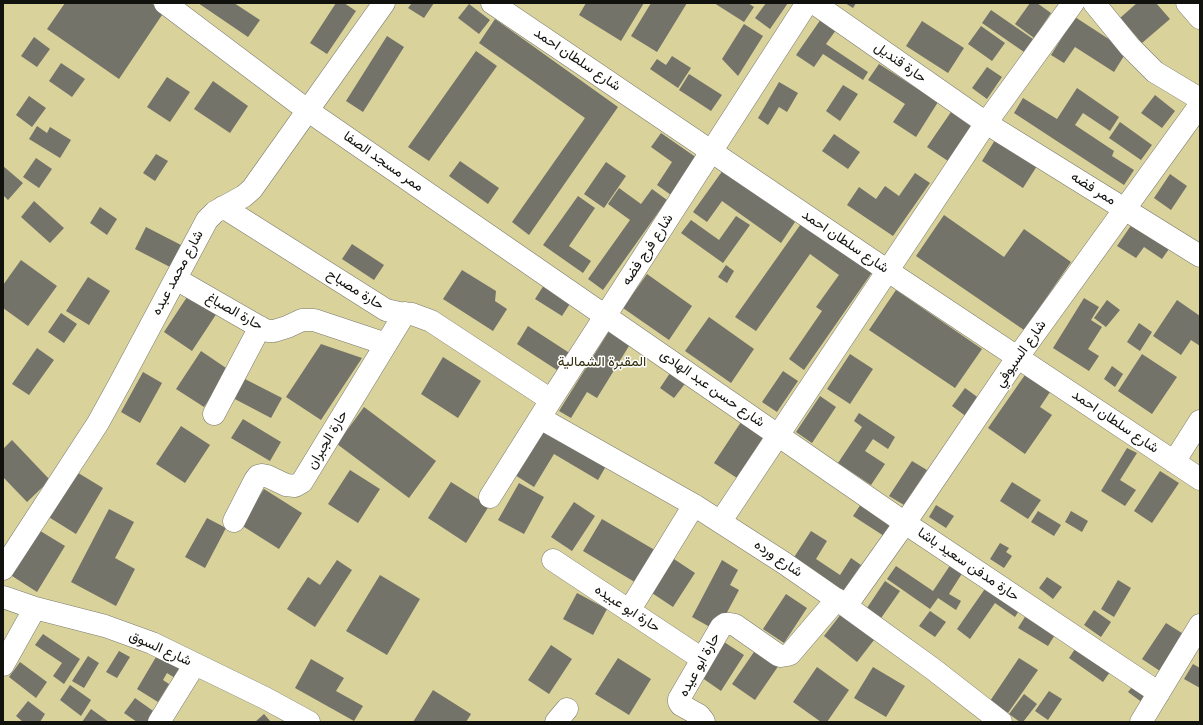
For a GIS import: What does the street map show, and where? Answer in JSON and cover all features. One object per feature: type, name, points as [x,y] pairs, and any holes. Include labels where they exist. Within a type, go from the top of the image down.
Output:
[{"type":"street","name":"ممر مسجد الصفا","points":[[165,3],[308,110],[605,316]]},
{"type":"street","name":"شارع محمد عبده","points":[[3,569],[98,423],[207,220],[215,212],[244,196],[252,189],[384,3]]},
{"type":"street","name":"شارع سلطان احمد","points":[[492,3],[1017,358],[1200,479]]},
{"type":"street","name":"شارع فرج فضه","points":[[490,497],[807,3]]},
{"type":"street","name":"حارة قنديل","points":[[814,3],[986,123]]},
{"type":"street","points":[[721,521],[986,123],[1073,3]]},
{"type":"street","points":[[1094,3],[1130,47],[1155,72],[1200,99]]},
{"type":"street","points":[[1187,3],[1200,18]]},
{"type":"street","name":"شارع السيوفي","points":[[842,603],[905,523],[1017,358],[1124,208],[1200,105]]},
{"type":"street","name":"ممر فضه","points":[[986,123],[1200,256]]},
{"type":"street","name":"حارة مصباح","points":[[223,207],[381,307],[392,312],[405,313],[431,321],[546,409]]},
{"type":"street","name":"حارة الصباغ","points":[[176,279],[268,331],[274,331],[287,327],[302,320],[314,320],[386,344]]},
{"type":"street","name":"حارة الجبران","points":[[234,521],[258,476],[266,476],[286,485],[295,486],[302,482],[405,313]]},
{"type":"street","name":"شارع حسن عبد الهادى","points":[[605,316],[778,435]]},
{"type":"street","points":[[214,414],[260,327]]},
{"type":"street","name":"شارع ورده","points":[[546,409],[721,521],[842,603],[933,669],[1001,722]]},
{"type":"street","points":[[1174,462],[1200,421]]},
{"type":"street","name":"حارة مدفن سعيد باشا","points":[[778,435],[905,523],[1159,693]]},
{"type":"street","points":[[629,611],[694,505]]},
{"type":"street","name":"حارة ابو عبيده","points":[[552,560],[702,659]]},
{"type":"street","name":"شارع السوق","points":[[3,597],[35,608],[105,626],[131,635],[265,698],[309,722]]},
{"type":"street","name":"حارة ابو عيده","points":[[704,722],[699,715],[683,707],[679,702],[721,627],[725,624],[735,625],[778,654],[784,656],[790,654],[842,603]]},
{"type":"street","points":[[3,665],[35,608]]},
{"type":"street","points":[[1141,722],[1200,625]]},
{"type":"street","points":[[159,722],[195,664]]},
{"type":"green space","name":"المقبرة الشمالية","points":[[3,3],[1200,3],[1200,722],[3,722]]},
{"type":"building","points":[[65,3],[151,3],[164,12],[119,79],[47,29]]},
{"type":"building","points":[[198,3],[234,3],[260,20],[248,37]]},
{"type":"building","points":[[336,3],[344,3],[356,11],[327,54],[310,43]]},
{"type":"building","points":[[412,3],[434,3],[424,18],[408,8]]},
{"type":"building","points":[[586,3],[644,3],[621,41],[579,15]]},
{"type":"building","points":[[651,3],[687,3],[657,52],[631,36]]},
{"type":"building","points":[[714,3],[748,3],[754,7],[744,22]]},
{"type":"building","points":[[766,3],[788,3],[770,29],[755,18]]},
{"type":"building","points":[[845,3],[856,3],[853,8]]},
{"type":"building","points":[[1030,3],[1037,3],[1051,13],[1034,38],[1015,24]]},
{"type":"building","points":[[1137,3],[1156,3],[1170,19],[1142,43],[1120,18]]},
{"type":"building","points":[[469,4],[490,20],[479,34],[458,18]]},
{"type":"building","points":[[991,10],[1033,39],[1024,52],[982,23]]},
{"type":"building","points":[[1075,17],[1127,51],[1114,72],[1075,47],[1064,63],[1051,55]]},
{"type":"building","points":[[495,19],[618,107],[529,235],[512,222],[585,118],[479,43]]},
{"type":"building","points":[[821,19],[836,30],[826,44],[868,72],[863,80],[823,54],[814,67],[796,55]]},
{"type":"building","points":[[922,21],[964,48],[948,73],[906,46]]},
{"type":"building","points":[[744,24],[763,36],[738,76],[722,59]]},
{"type":"building","points":[[981,26],[1005,43],[992,61],[968,44]]},
{"type":"building","points":[[387,36],[404,47],[363,112],[346,101]]},
{"type":"building","points":[[34,37],[50,49],[37,67],[21,56]]},
{"type":"building","points":[[476,51],[497,66],[429,161],[408,147]]},
{"type":"building","points":[[672,56],[691,68],[678,88],[650,69],[657,59],[666,65]]},
{"type":"building","points":[[61,63],[85,79],[72,97],[49,81]]},
{"type":"building","points":[[879,64],[938,102],[916,137],[893,122],[905,104],[868,80]]},
{"type":"building","points":[[987,67],[1002,77],[987,99],[972,88]]},
{"type":"building","points":[[689,74],[722,95],[711,111],[679,90]]},
{"type":"building","points":[[167,77],[190,92],[170,122],[147,107]]},
{"type":"building","points":[[213,81],[248,106],[230,133],[194,109]]},
{"type":"building","points":[[779,82],[798,93],[787,112],[779,107],[768,125],[758,118]]},
{"type":"building","points":[[843,85],[858,94],[840,121],[826,111]]},
{"type":"building","points":[[1077,88],[1119,117],[1110,131],[1083,113],[1075,125],[1114,151],[1112,156],[1134,170],[1124,185],[1014,113],[1023,98],[1057,119]]},
{"type":"building","points":[[1155,95],[1175,111],[1162,128],[1141,113]]},
{"type":"building","points":[[29,96],[46,108],[32,127],[16,115]]},
{"type":"building","points":[[953,109],[973,123],[948,161],[927,147]]},
{"type":"building","points":[[1120,122],[1152,145],[1141,160],[1109,138]]},
{"type":"building","points":[[37,126],[47,133],[50,127],[71,140],[60,158],[29,139]]},
{"type":"building","points":[[661,133],[697,158],[671,195],[657,185],[672,162],[651,147]]},
{"type":"building","points":[[834,134],[860,152],[848,169],[822,151]]},
{"type":"building","points":[[995,140],[1037,166],[1023,188],[982,161]]},
{"type":"building","points":[[156,154],[168,161],[155,181],[143,173]]},
{"type":"building","points":[[36,158],[52,169],[39,188],[23,177]]},
{"type":"building","points":[[460,161],[499,188],[488,204],[449,176]]},
{"type":"building","points":[[606,162],[626,176],[604,208],[584,194]]},
{"type":"building","points":[[3,166],[23,183],[8,200],[3,195]]},
{"type":"building","points":[[723,170],[795,222],[781,243],[722,201],[707,222],[693,212]]},
{"type":"building","points":[[915,173],[930,183],[893,236],[847,205],[859,187],[876,199],[885,186],[899,196]]},
{"type":"building","points":[[1170,174],[1187,186],[1171,210],[1154,198]]},
{"type":"building","points":[[619,188],[641,204],[652,189],[667,200],[603,290],[588,279],[630,220],[608,204]]},
{"type":"building","points":[[578,196],[595,208],[569,246],[591,261],[583,273],[543,245]]},
{"type":"building","points":[[34,201],[64,228],[50,243],[21,217]]},
{"type":"building","points":[[100,207],[117,219],[107,235],[90,223]]},
{"type":"building","points":[[944,215],[1004,257],[1024,229],[1071,262],[1024,330],[916,256]]},
{"type":"building","points":[[736,216],[750,225],[723,263],[681,233],[691,220],[719,240]]},
{"type":"building","points":[[803,221],[873,271],[804,370],[789,359],[822,311],[816,307],[839,275],[810,254],[756,331],[735,317]]},
{"type":"building","points":[[1134,221],[1171,246],[1162,259],[1144,247],[1136,258],[1117,246]]},
{"type":"building","points":[[146,227],[181,245],[170,267],[135,249]]},
{"type":"building","points":[[352,244],[384,265],[374,280],[342,259]]},
{"type":"building","points":[[21,260],[57,286],[28,326],[3,308],[3,285]]},
{"type":"building","points":[[726,265],[734,271],[727,283],[718,277]]},
{"type":"building","points":[[462,270],[496,291],[495,301],[507,309],[493,331],[443,299]]},
{"type":"building","points":[[647,274],[692,306],[669,340],[623,308]]},
{"type":"building","points":[[88,277],[110,291],[89,325],[66,311]]},
{"type":"building","points":[[546,282],[573,299],[562,316],[535,299]]},
{"type":"building","points":[[896,290],[982,349],[955,388],[869,330]]},
{"type":"building","points":[[189,294],[217,313],[192,351],[164,332]]},
{"type":"building","points":[[1084,298],[1099,307],[1091,320],[1102,327],[1088,349],[1099,356],[1089,371],[1053,348]]},
{"type":"building","points":[[1107,300],[1120,310],[1106,327],[1094,318]]},
{"type":"building","points":[[1177,300],[1200,316],[1200,346],[1191,340],[1181,355],[1153,336]]},
{"type":"building","points":[[61,313],[77,324],[64,343],[48,332]]},
{"type":"building","points":[[709,317],[754,349],[731,383],[685,351]]},
{"type":"building","points":[[1139,323],[1152,332],[1140,351],[1127,342]]},
{"type":"building","points":[[528,326],[571,354],[560,372],[517,344]]},
{"type":"building","points":[[611,328],[632,341],[597,398],[587,392],[571,418],[559,411]]},
{"type":"building","points":[[321,344],[362,358],[321,420],[286,397]]},
{"type":"building","points":[[37,348],[54,360],[29,395],[12,384]]},
{"type":"building","points":[[201,351],[229,370],[204,407],[176,389]]},
{"type":"building","points":[[850,354],[873,369],[850,404],[827,389]]},
{"type":"building","points":[[1142,354],[1177,377],[1152,414],[1118,391]]},
{"type":"building","points":[[443,357],[481,381],[458,418],[421,394]]},
{"type":"building","points":[[1112,366],[1123,374],[1115,387],[1104,379]]},
{"type":"building","points":[[672,370],[687,381],[674,398],[660,388]]},
{"type":"building","points":[[783,371],[798,381],[777,412],[762,402]]},
{"type":"building","points":[[143,372],[162,383],[140,423],[121,412]]},
{"type":"building","points":[[1027,372],[1052,389],[1040,407],[1052,415],[1025,454],[988,428]]},
{"type":"building","points":[[241,377],[282,398],[271,418],[231,397]]},
{"type":"building","points":[[965,388],[980,399],[967,417],[952,406]]},
{"type":"building","points":[[820,396],[836,407],[812,443],[796,432]]},
{"type":"building","points":[[364,407],[436,461],[409,498],[337,444]]},
{"type":"building","points":[[859,413],[895,437],[888,449],[873,439],[865,451],[885,464],[871,485],[838,463],[862,427],[854,421]]},
{"type":"building","points":[[243,419],[281,442],[270,461],[231,438]]},
{"type":"building","points":[[743,419],[766,433],[737,478],[714,463]]},
{"type":"building","points":[[181,426],[210,445],[185,483],[156,464]]},
{"type":"building","points":[[542,428],[606,466],[598,480],[554,454],[534,487],[515,475]]},
{"type":"building","points":[[12,440],[50,480],[27,502],[3,477],[3,449]]},
{"type":"building","points":[[1127,448],[1137,453],[1120,480],[1136,490],[1125,506],[1101,491]]},
{"type":"building","points":[[912,461],[927,470],[904,505],[889,496]]},
{"type":"building","points":[[350,470],[380,489],[358,523],[328,504]]},
{"type":"building","points":[[75,471],[103,488],[76,534],[47,516]]},
{"type":"building","points":[[1160,471],[1179,483],[1152,523],[1134,511]]},
{"type":"building","points":[[451,482],[489,506],[466,543],[428,518]]},
{"type":"building","points":[[1012,482],[1041,500],[1028,519],[1000,501]]},
{"type":"building","points":[[519,483],[544,497],[524,534],[498,520]]},
{"type":"building","points":[[264,489],[302,513],[279,549],[241,525]]},
{"type":"building","points":[[863,501],[894,521],[884,536],[853,516]]},
{"type":"building","points":[[574,502],[595,516],[572,551],[551,537]]},
{"type":"building","points":[[936,505],[954,516],[946,528],[929,517]]},
{"type":"building","points":[[109,509],[134,522],[115,558],[135,569],[116,606],[71,582]]},
{"type":"building","points":[[1038,511],[1061,525],[1054,536],[1031,522]]},
{"type":"building","points":[[1071,511],[1088,521],[1082,532],[1065,522]]},
{"type":"building","points":[[207,518],[226,528],[205,568],[185,557]]},
{"type":"building","points":[[602,519],[658,552],[638,584],[583,551]]},
{"type":"building","points":[[37,529],[65,546],[37,592],[9,574]]},
{"type":"building","points":[[811,531],[827,541],[816,559],[840,575],[851,558],[861,565],[841,595],[791,562]]},
{"type":"building","points":[[1000,543],[1009,548],[1006,552],[1012,556],[1004,568],[990,559]]},
{"type":"building","points":[[674,559],[695,573],[673,607],[652,593]]},
{"type":"building","points":[[337,560],[352,570],[315,627],[287,609],[308,577],[320,585]]},
{"type":"building","points":[[722,560],[738,570],[730,585],[739,590],[717,631],[692,617]]},
{"type":"building","points":[[951,564],[963,572],[949,594],[961,601],[956,610],[938,598],[930,609],[887,579],[896,566],[933,591]]},
{"type":"building","points":[[380,575],[420,599],[387,655],[346,631]]},
{"type":"building","points":[[1047,577],[1062,587],[1053,599],[1039,588]]},
{"type":"building","points":[[1118,580],[1131,588],[1114,617],[1101,609]]},
{"type":"building","points":[[885,581],[900,591],[879,621],[865,611]]},
{"type":"building","points":[[989,583],[1022,606],[1015,617],[995,603],[970,639],[957,629]]},
{"type":"building","points":[[577,593],[607,609],[593,635],[563,619]]},
{"type":"building","points":[[786,594],[807,608],[784,643],[763,629]]},
{"type":"building","points":[[1094,610],[1111,622],[1101,637],[1084,625]]},
{"type":"building","points":[[930,611],[946,622],[935,637],[919,626]]},
{"type":"building","points":[[1028,612],[1058,630],[1048,646],[1018,628]]},
{"type":"building","points":[[841,614],[874,640],[857,662],[824,636]]},
{"type":"building","points":[[1166,623],[1185,635],[1160,671],[1142,659]]},
{"type":"building","points":[[43,634],[80,659],[64,684],[53,676],[62,663],[35,645]]},
{"type":"building","points":[[721,640],[744,655],[721,691],[698,675]]},
{"type":"building","points":[[551,645],[572,659],[549,694],[528,680]]},
{"type":"building","points":[[1077,646],[1112,669],[1103,682],[1069,658]]},
{"type":"building","points":[[756,649],[779,665],[755,700],[732,684]]},
{"type":"building","points":[[119,651],[130,657],[117,678],[106,672]]},
{"type":"building","points":[[159,652],[182,666],[175,678],[167,673],[163,680],[169,684],[158,702],[137,689]]},
{"type":"building","points":[[88,656],[99,663],[84,688],[72,681]]},
{"type":"building","points":[[618,658],[651,679],[629,715],[595,694]]},
{"type":"building","points":[[1019,658],[1038,670],[1008,713],[990,701]]},
{"type":"building","points":[[311,659],[344,678],[336,691],[363,706],[354,721],[295,688]]},
{"type":"building","points":[[20,662],[47,682],[36,698],[9,677]]},
{"type":"building","points":[[1193,664],[1200,668],[1200,688],[1184,679]]},
{"type":"building","points":[[817,667],[849,690],[827,722],[821,722],[793,702]]},
{"type":"building","points":[[873,667],[905,686],[886,717],[854,698]]},
{"type":"building","points":[[1137,681],[1151,691],[1143,703],[1128,692]]},
{"type":"building","points":[[70,685],[91,700],[81,716],[60,700]]},
{"type":"building","points":[[433,690],[471,714],[466,722],[413,722]]},
{"type":"building","points":[[1049,691],[1062,699],[1048,720],[1035,711]]},
{"type":"building","points":[[1024,694],[1037,704],[1023,722],[1020,722],[1009,714]]},
{"type":"building","points":[[135,698],[156,713],[150,722],[137,722],[124,713]]},
{"type":"building","points":[[28,701],[45,714],[40,722],[23,722],[16,716]]},
{"type":"building","points":[[91,709],[109,722],[82,722]]},
{"type":"building","points":[[264,714],[271,722],[255,722]]}]
